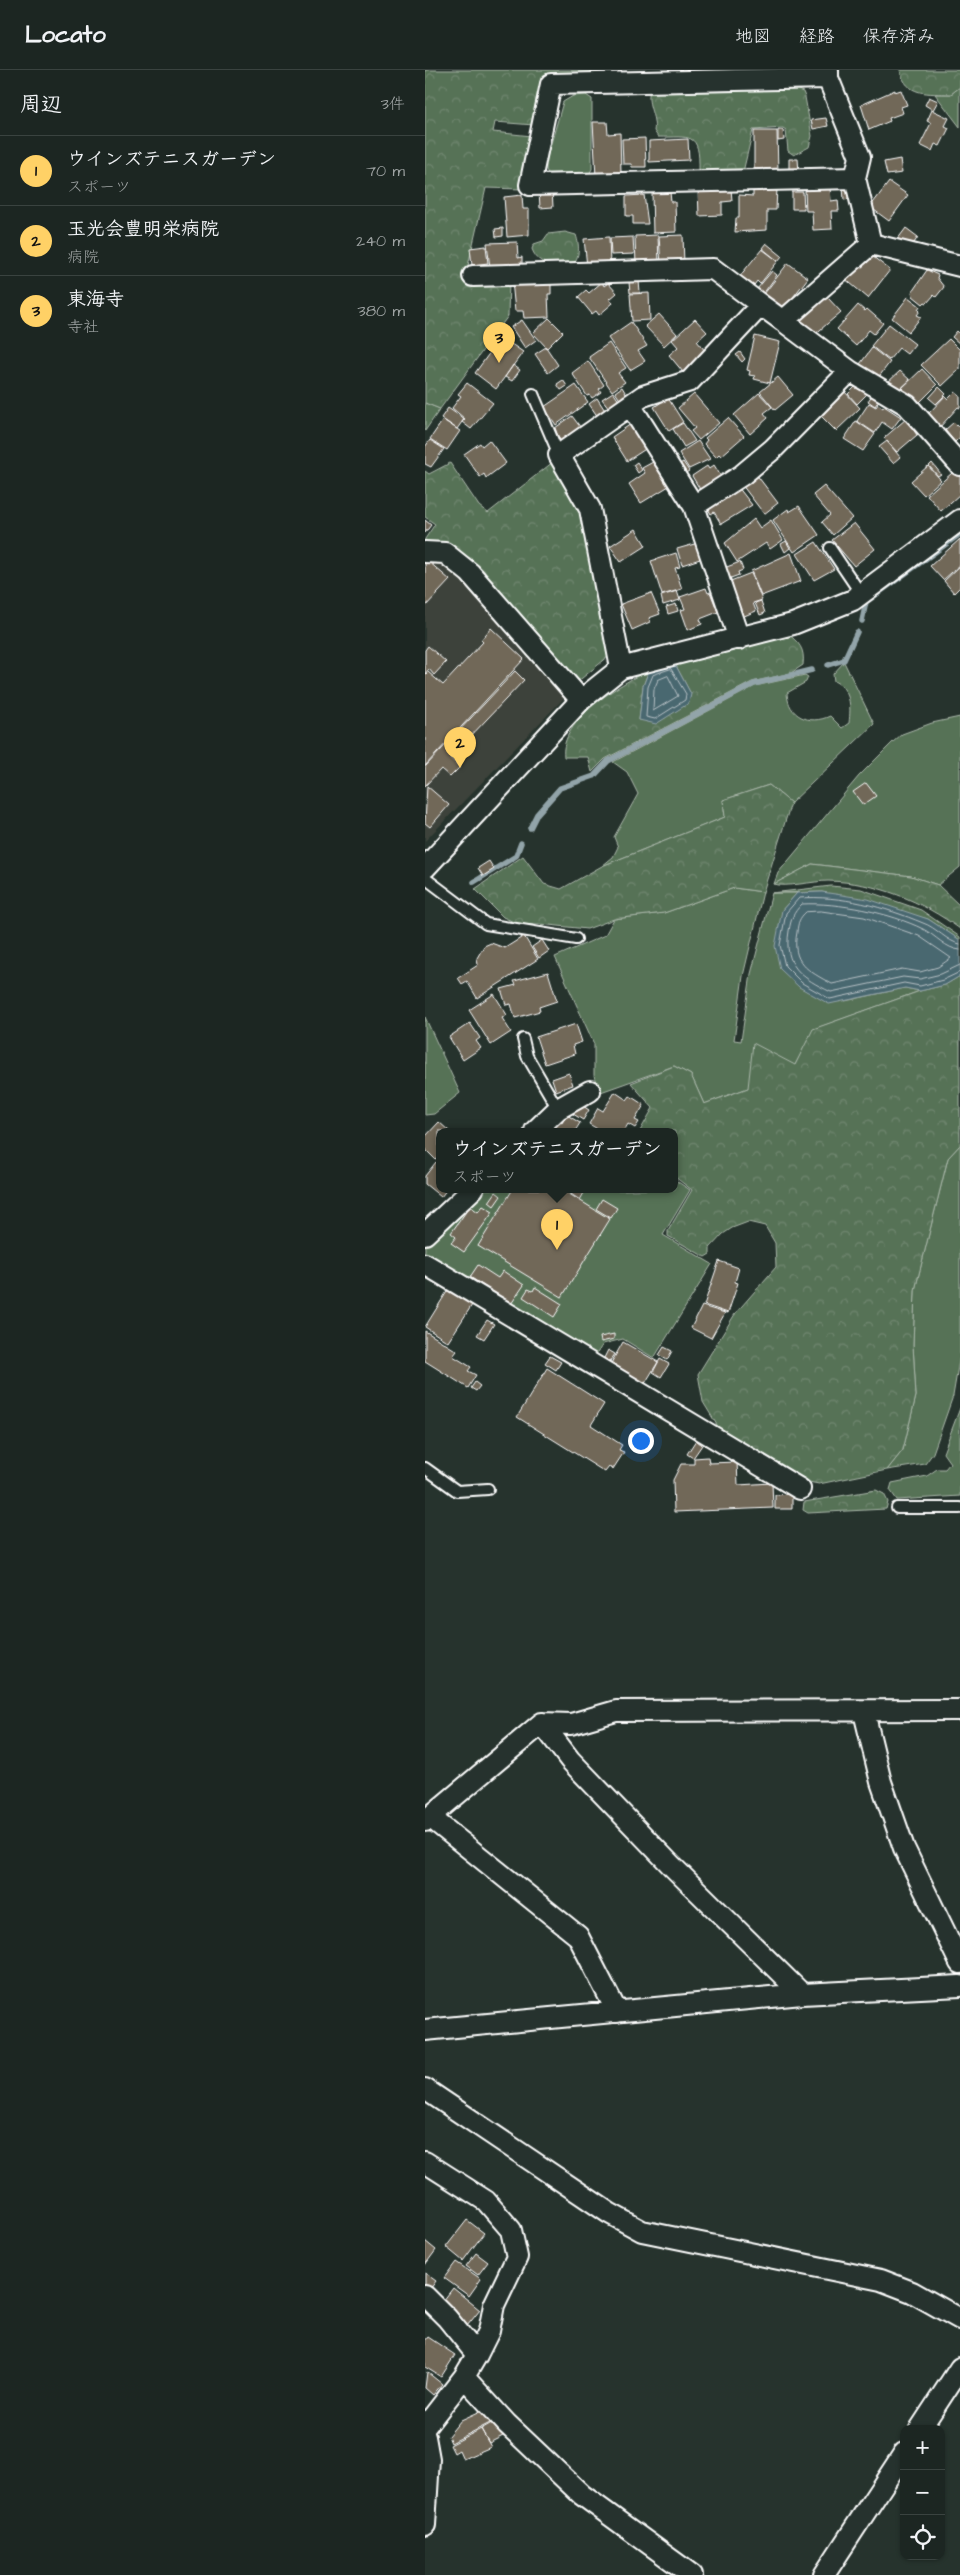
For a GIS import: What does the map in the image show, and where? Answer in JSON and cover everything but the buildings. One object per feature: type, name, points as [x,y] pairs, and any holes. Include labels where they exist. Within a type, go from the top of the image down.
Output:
[{"type":"street","points":[[855,178],[530,185],[551,84],[828,74],[860,157],[855,178],[871,244]]},
{"type":"street","points":[[871,244],[960,266]]},
{"type":"street","points":[[783,321],[871,244]]},
{"type":"street","points":[[473,276],[713,269],[850,370],[907,405],[960,465]]},
{"type":"street","points":[[621,668],[590,509],[559,455],[643,396],[690,381],[761,305]]},
{"type":"street","points":[[694,506],[742,475],[767,454],[850,370]]},
{"type":"street","points":[[630,405],[694,506],[739,639]]},
{"type":"street","points":[[425,868],[581,700],[621,668],[739,639],[813,617],[853,600],[960,520]]},
{"type":"street","points":[[425,552],[445,553],[470,573],[581,700]]},
{"type":"street","points":[[538,1128],[558,1109],[590,1091]]},
{"type":"street","points":[[425,1234],[469,1193]]},
{"type":"street","points":[[425,1264],[800,1489]]},
{"type":"street","points":[[617,2012],[578,1936],[427,1819],[542,1723],[571,1724],[616,1711],[864,1712],[960,1710]]},
{"type":"street","points":[[864,1712],[881,1782],[904,1848],[960,1963]]},
{"type":"street","points":[[542,1723],[569,1760],[672,1866],[802,1994]]},
{"type":"street","points":[[425,2030],[802,1994],[960,1986]]},
{"type":"street","points":[[425,2089],[609,2213],[642,2231],[881,2280],[912,2292],[960,2319]]},
{"type":"street","points":[[425,2162],[486,2201],[511,2230],[517,2257],[494,2305],[489,2331],[477,2355],[464,2377],[425,2427]]},
{"type":"street","points":[[425,2296],[447,2318],[477,2355]]},
{"type":"street","points":[[923,2425],[960,2368]]},
{"type":"street","points":[[464,2377],[507,2424],[582,2495],[692,2575]]},
{"type":"street","points":[[425,2437],[429,2459],[425,2525]]},
{"type":"street","points":[[823,2575],[900,2459]]},
{"type":"lane","points":[[533,394],[559,455]]},
{"type":"lane","points":[[830,548],[861,594]]},
{"type":"lane","points":[[425,878],[486,924],[576,939]]},
{"type":"lane","points":[[523,1039],[527,1056],[558,1109]]},
{"type":"lane","points":[[425,1468],[457,1491],[488,1489]]},
{"type":"lane","points":[[897,1508],[960,1508]]},
{"type":"shaded area","points":[[442,556],[566,696],[425,841],[425,558]]},
{"type":"green space","points":[[425,70],[600,70],[600,75],[547,73],[534,125],[495,122],[493,132],[532,136],[522,189],[486,188],[467,270],[509,280],[508,316],[440,409],[425,403]]},
{"type":"green space","points":[[900,70],[960,70],[960,87],[951,94],[919,92],[907,85]]},
{"type":"green space","points":[[788,86],[803,92],[812,136],[809,147],[794,155],[788,151],[786,130],[783,128],[753,130],[743,172],[702,173],[699,171],[698,149],[695,142],[685,137],[658,137],[654,131],[654,120],[649,99],[651,88]]},
{"type":"green space","points":[[960,87],[960,127],[935,94],[951,94]]},
{"type":"green space","points":[[586,95],[592,99],[592,169],[589,174],[549,175],[546,170],[546,161],[563,102],[573,96]]},
{"type":"green space","points":[[565,232],[576,235],[577,239],[577,257],[570,267],[547,264],[538,259],[532,249],[534,244],[543,241],[548,234]]},
{"type":"green space","points":[[425,403],[440,409],[425,431]]},
{"type":"green space","points":[[553,462],[580,514],[611,651],[609,656],[576,683],[474,568],[425,549],[425,539],[435,524],[425,517],[425,471],[429,474],[450,463],[479,506],[488,513]]},
{"type":"green space","points":[[787,633],[798,643],[803,654],[803,665],[791,673],[752,682],[605,759],[592,772],[588,757],[564,757],[565,743],[571,730],[581,717],[608,694],[637,676],[649,670],[643,686],[639,720],[691,694],[674,662]]},
{"type":"green space","points":[[844,662],[874,724],[791,803],[769,785],[723,800],[725,817],[602,866],[613,857],[618,847],[614,837],[638,794],[627,772],[613,762],[755,686],[805,675],[808,677],[806,682],[787,693],[791,708],[801,717],[807,719],[815,720],[830,716],[842,728],[849,723],[850,704],[847,693],[834,681],[833,674]]},
{"type":"green space","points":[[960,717],[960,867],[938,885],[911,876],[812,864],[774,884],[778,873],[859,776],[902,734],[932,723]]},
{"type":"green space","points":[[769,785],[791,803],[763,892],[734,888],[664,913],[614,919],[587,929],[539,924],[520,925],[503,917],[475,889],[523,856],[544,884],[561,889],[602,866],[725,817],[723,800]]},
{"type":"green space","points":[[812,864],[911,876],[938,885],[960,906],[960,929],[930,910],[881,889],[846,882],[828,881],[785,885],[774,884]]},
{"type":"green space","points":[[831,886],[861,889],[921,910],[960,937],[960,940],[928,919],[822,892],[772,893]]},
{"type":"green space","points":[[734,888],[763,892],[743,976],[734,1040],[741,1041],[751,974],[772,893],[797,893],[782,910],[845,1001],[905,988],[920,991],[814,1029],[795,1065],[748,1088],[704,1104],[691,1075],[674,1066],[598,1093],[594,1075],[594,1044],[555,957],[605,935],[614,919],[664,913]]},
{"type":"green space","points":[[960,976],[960,1145],[948,1158],[915,1290],[913,1345],[916,1396],[903,1450],[887,1470],[819,1484],[792,1479],[720,1430],[703,1402],[698,1374],[735,1314],[776,1267],[775,1243],[765,1226],[748,1222],[732,1228],[723,1234],[710,1248],[710,1254],[705,1257],[668,1236],[668,1231],[692,1190],[678,1179],[678,1128],[642,1128],[653,1108],[631,1083],[674,1066],[691,1075],[704,1104],[748,1088],[753,1043],[795,1065],[813,1029],[920,991],[945,985]]},
{"type":"green space","points":[[425,1017],[460,1093],[434,1114],[425,1115]]},
{"type":"green space","points":[[960,1145],[960,1355],[953,1396],[933,1453],[925,1464],[887,1470],[903,1450],[916,1396],[913,1345],[915,1290],[948,1158]]},
{"type":"green space","points":[[678,1182],[690,1190],[663,1235],[712,1264],[654,1358],[623,1339],[603,1344],[594,1358],[425,1255],[425,1246],[482,1193],[678,1193]]},
{"type":"green space","points":[[960,1408],[960,1496],[897,1500],[890,1490],[892,1483],[927,1476],[937,1469],[945,1469],[950,1463],[943,1453]]},
{"type":"green space","points":[[876,1490],[884,1494],[888,1502],[886,1509],[808,1513],[803,1510],[804,1502]]},
{"type":"water","points":[[674,662],[691,694],[689,703],[656,724],[639,720],[643,686],[649,670]]},
{"type":"water","points":[[822,892],[868,899],[928,919],[960,940],[960,976],[945,985],[920,991],[905,988],[829,1004],[799,987],[780,969],[775,946],[782,910],[797,893]]},
{"type":"waterway","points":[[862,621],[866,602],[960,534]]},
{"type":"waterway","points":[[828,665],[844,660],[857,632]]},
{"type":"waterway","points":[[530,828],[537,814],[560,788],[594,776],[608,761],[754,684],[812,670]]},
{"type":"waterway","points":[[474,882],[516,856],[521,843]]},
{"type":"place","name":"東海寺","points":[[499,363]]},
{"type":"place","name":"玉光会豊明栄病院","points":[[460,768]]},
{"type":"place","name":"ウインズテニスガーデン","points":[[557,1250]]}]
